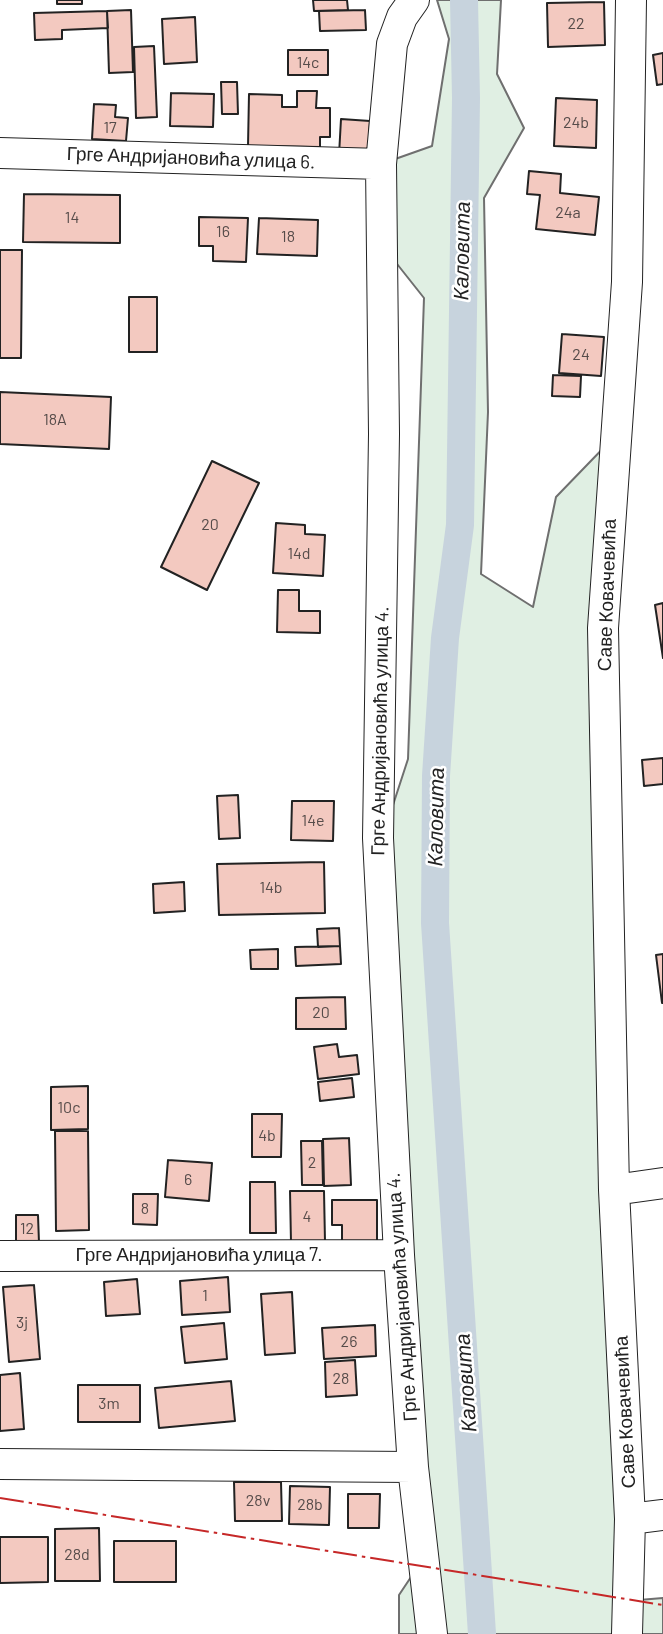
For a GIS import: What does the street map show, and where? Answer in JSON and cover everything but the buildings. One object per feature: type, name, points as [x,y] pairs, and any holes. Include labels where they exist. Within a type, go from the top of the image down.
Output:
[{"type":"street","name":"Грге Андријановића улица 4.","points":[[414,0],[402,17],[391,44],[382,164],[384,434],[378,838],[399,1255],[413,1466],[432,1634]]},
{"type":"street","name":"Саве Ковачевића","points":[[627,1634],[630,1519],[614,1190],[603,628],[626,282],[631,0]]},
{"type":"street","name":"Грге Андријановића улица 6.","points":[[0,153],[382,164]]},
{"type":"street","points":[[614,1190],[663,1183]]},
{"type":"street","name":"Грге Андријановића улица 7.","points":[[0,1256],[399,1255]]},
{"type":"street","points":[[0,1464],[413,1466]]},
{"type":"street","points":[[630,1519],[663,1515]]},
{"type":"green space","points":[[437,0],[501,0],[497,74],[524,128],[484,198],[488,412],[481,574],[533,607],[556,497],[615,436],[618,1634],[399,1634],[399,1595],[425,1556],[378,851],[408,759],[424,298],[382,245],[381,164],[432,146],[449,39]]},
{"type":"green space","points":[[663,1598],[663,1634],[627,1634],[627,1601]]},
{"type":"waterway","name":"Каловита","points":[[464,0],[466,98],[460,525],[445,638],[436,776],[435,923],[482,1634]]},
{"type":"power","points":[[0,1498],[663,1605]]}]
